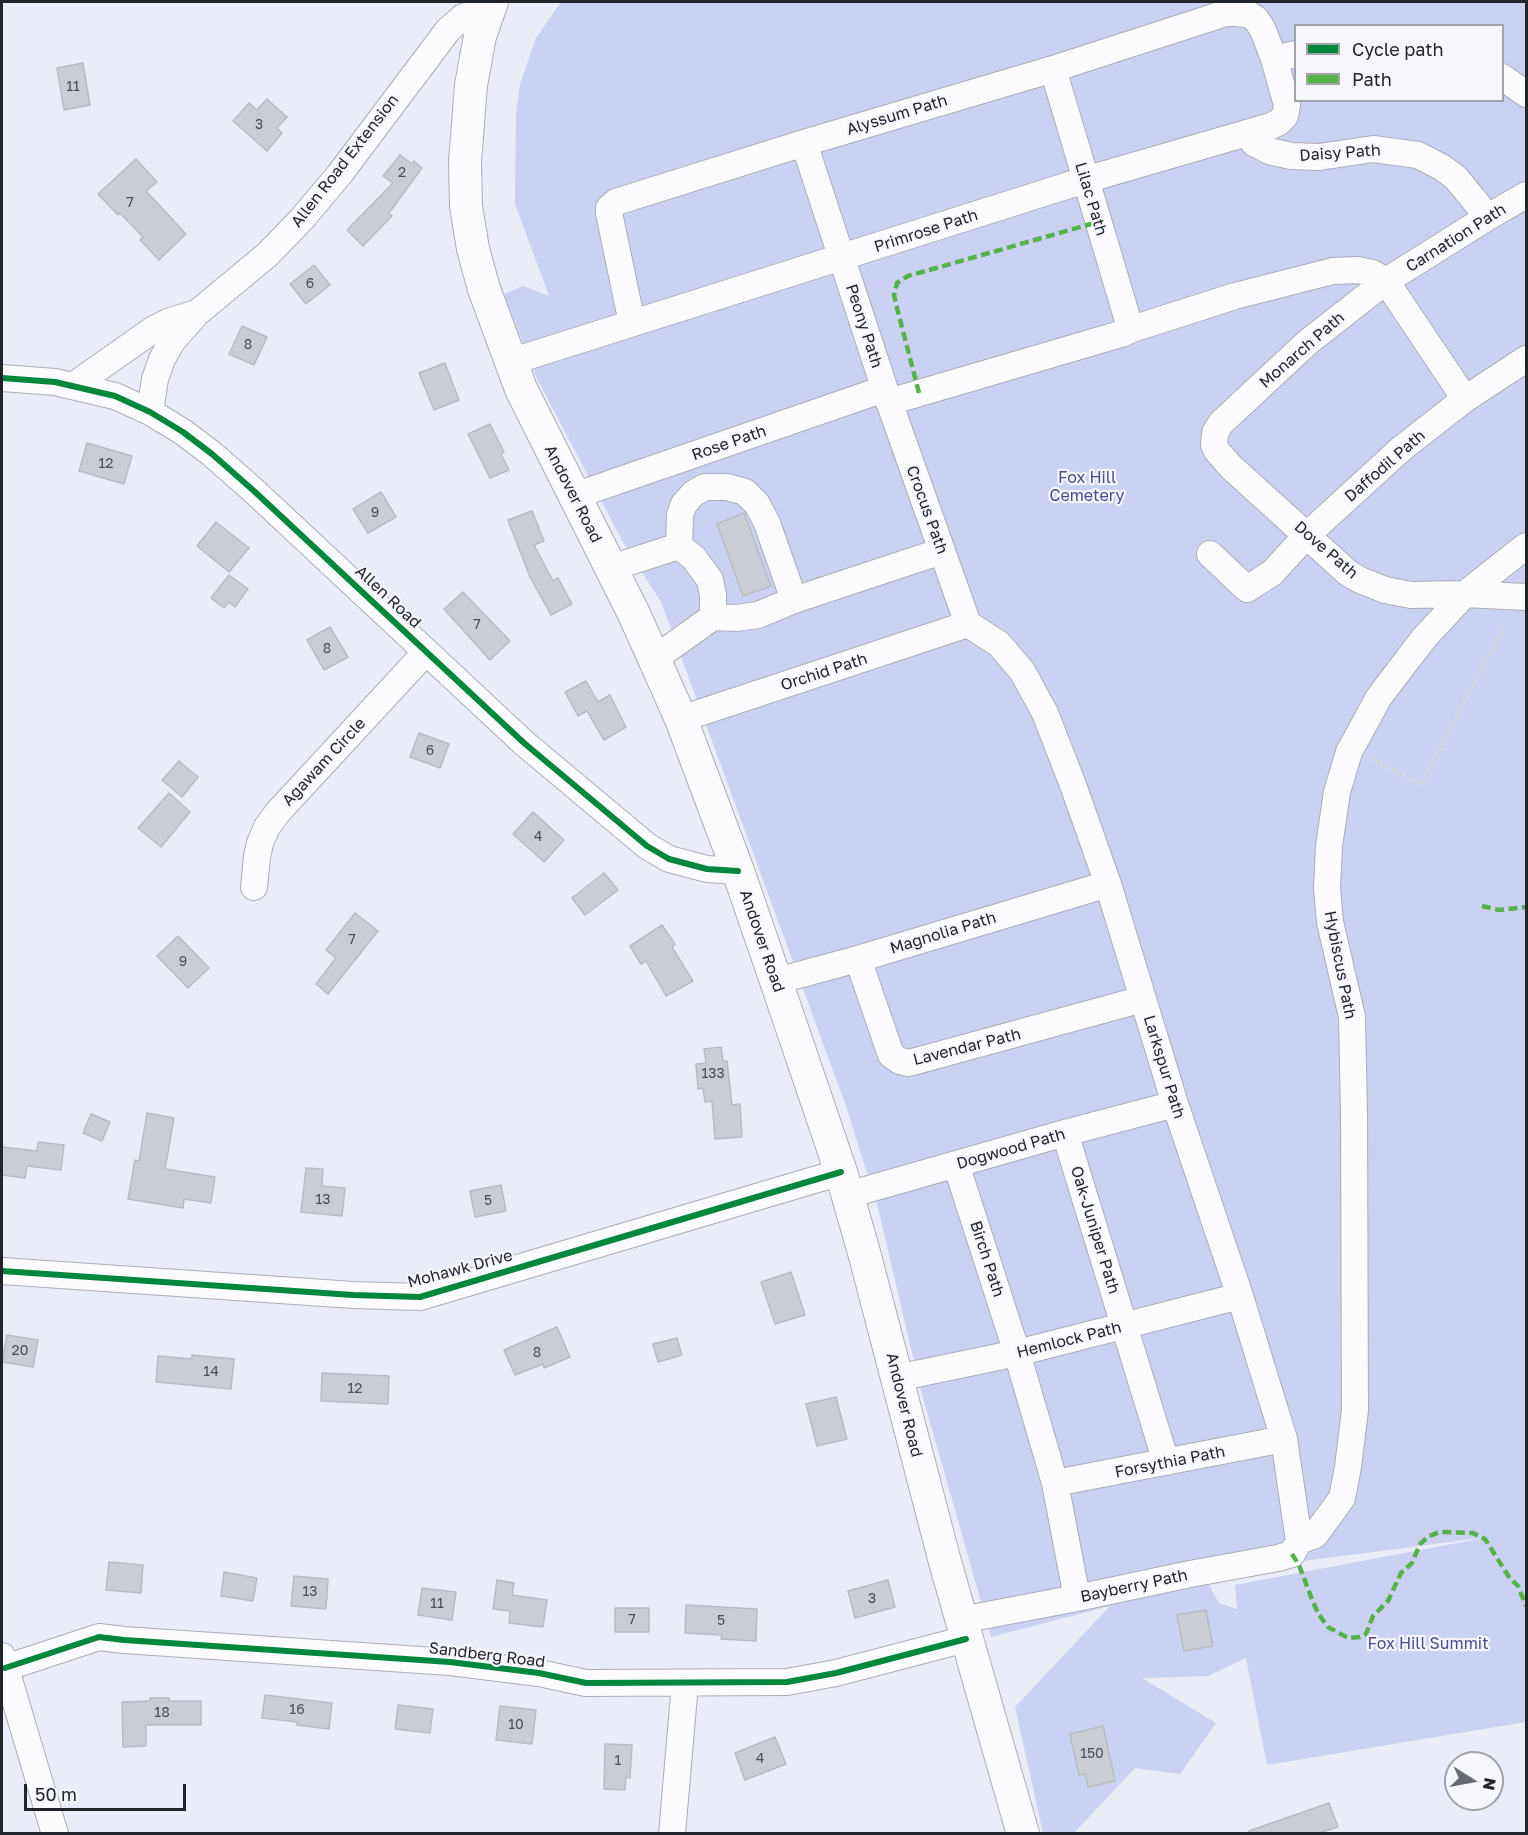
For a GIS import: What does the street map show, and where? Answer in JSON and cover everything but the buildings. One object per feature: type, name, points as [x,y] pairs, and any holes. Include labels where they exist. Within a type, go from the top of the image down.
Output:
[{"type":"main road","name":"Andover Road","points":[[490,5],[480,36],[470,96],[465,162],[466,206],[472,249],[510,362],[611,568],[681,719],[738,871],[845,1184],[963,1629],[1023,1833]]},
{"type":"street","name":"Allen Road Extension","points":[[150,412],[155,379],[162,359],[173,340],[196,313],[267,255],[301,220],[339,176],[448,30],[463,17],[490,5]]},
{"type":"street","name":"Alyssum Path","points":[[632,323],[609,213],[612,204],[1218,16],[1236,13],[1250,15],[1256,19],[1285,57]]},
{"type":"street","name":"Primrose Path","points":[[510,362],[1085,180],[1271,126],[1285,116],[1287,105],[1285,57]]},
{"type":"street","name":"Lilac Path","points":[[1053,69],[1130,324],[1129,330]]},
{"type":"street","points":[[1504,78],[1527,94]]},
{"type":"street","name":"Daisy Path","points":[[1246,133],[1254,143],[1269,151],[1291,156],[1319,157],[1373,149],[1418,155],[1443,168],[1456,178],[1488,217]]},
{"type":"street","name":"Peony Path","points":[[804,143],[887,396]]},
{"type":"street","name":"Carnation Path","points":[[1386,281],[1527,195]]},
{"type":"street","points":[[887,396],[1124,333],[1235,296],[1333,271],[1358,270],[1372,273],[1386,281],[1465,399]]},
{"type":"street","name":"Monarch Path","points":[[1221,423],[1308,342],[1386,281]]},
{"type":"street","name":"Allen Road Extension","points":[[73,386],[154,329],[196,313]]},
{"type":"street","name":"Daffodil Path","points":[[1209,554],[1247,589],[1272,573],[1307,536],[1401,449],[1465,399],[1527,359]]},
{"type":"street","name":"Allen Road","points":[[2,378],[55,382],[115,396],[150,412],[183,432],[212,454],[524,743],[647,846],[669,859],[707,869],[738,871]]},
{"type":"street","name":"Rose Path","points":[[574,496],[887,396]]},
{"type":"street","name":"Crocus Path","points":[[887,396],[968,624]]},
{"type":"street","name":"Dove Path","points":[[1221,423],[1215,433],[1214,445],[1217,451],[1231,467],[1348,573],[1372,586],[1411,595],[1465,594],[1527,597]]},
{"type":"street","points":[[679,546],[680,515],[684,504],[694,493],[705,487],[727,487],[745,492],[757,504],[767,523],[794,600]]},
{"type":"street","points":[[611,568],[679,546]]},
{"type":"street","points":[[679,546],[694,558],[710,580],[713,617]]},
{"type":"street","name":"Hybiscus Path","points":[[1299,1541],[1315,1535],[1342,1498],[1355,1410],[1352,1017],[1329,922],[1327,888],[1329,846],[1337,792],[1351,748],[1379,697],[1424,638],[1465,594],[1527,546]]},
{"type":"street","points":[[654,659],[713,617],[736,618],[758,615],[794,600],[942,551]]},
{"type":"street","name":"Orchid Path","points":[[681,719],[968,624]]},
{"type":"street","name":"Larkspur Path","points":[[968,624],[999,644],[1022,671],[1045,713],[1108,884],[1175,1104],[1240,1296],[1284,1439],[1299,1541]]},
{"type":"street","name":"Agawam Circle","points":[[254,887],[256,857],[267,827],[278,812],[426,652]]},
{"type":"street","name":"Magnolia Path","points":[[776,981],[858,959],[1108,884]]},
{"type":"street","name":"Lavendar Path","points":[[858,959],[891,1055],[900,1061],[909,1063],[1143,999]]},
{"type":"street","name":"Dogwood Path","points":[[845,1184],[881,1187],[1065,1133],[1175,1104]]},
{"type":"street","name":"Oak-Juniper Path","points":[[1065,1133],[1166,1462]]},
{"type":"street","name":"Birch Path","points":[[956,1164],[1017,1353],[1055,1483],[1077,1598]]},
{"type":"street","name":"Mohawk Drive","points":[[2,1271],[353,1295],[420,1297],[845,1184]]},
{"type":"street","name":"Hemlock Path","points":[[897,1378],[1017,1353],[1240,1296]]},
{"type":"street","name":"Forsythia Path","points":[[1055,1483],[1284,1439]]},
{"type":"street","name":"Bayberry Path","points":[[963,1629],[1077,1598],[1278,1558],[1292,1554],[1299,1541]]},
{"type":"street","name":"Sandberg Road","points":[[3,1662],[99,1636],[124,1640],[450,1662],[539,1673],[586,1683],[787,1682],[836,1673],[963,1629]]},
{"type":"street","points":[[3,1662],[55,1833]]},
{"type":"street","points":[[672,1833],[686,1683]]},
{"type":"path","points":[[1351,748],[1421,785],[1505,625]]},
{"type":"green space","name":"Fox Hill Cemetery","points":[[561,2],[1526,2],[1526,1722],[1267,1765],[1246,1658],[1208,1676],[1142,1678],[1216,1723],[1180,1774],[1135,1768],[1074,1833],[1043,1833],[1015,1707],[1110,1606],[991,1637],[920,1387],[878,1208],[846,1106],[661,602],[623,542],[536,377],[504,294],[523,286],[549,296],[515,204],[516,113],[520,84],[536,38]],"holes":[[[1489,1537],[1235,1585],[1237,1609],[1219,1603],[1207,1581],[1280,1564]]]},
{"type":"marked path","points":[[919,393],[894,295],[897,283],[908,276],[1098,222]]},
{"type":"marked path","points":[[1482,906],[1499,910],[1526,907]]},
{"type":"marked path","points":[[1292,1554],[1299,1565],[1319,1615],[1328,1627],[1348,1638],[1366,1634],[1373,1616],[1388,1601],[1401,1573],[1412,1563],[1420,1544],[1429,1536],[1440,1532],[1473,1533],[1485,1539],[1509,1577],[1518,1586],[1526,1606]]},
{"type":"cycle path","points":[[2,378],[55,382],[115,396],[150,412],[183,432],[254,491],[524,743],[647,846],[669,859],[707,869],[738,871]]},
{"type":"cycle path","points":[[2,1271],[353,1295],[420,1297],[841,1172]]},
{"type":"cycle path","points":[[5,1668],[99,1637],[450,1662],[539,1673],[586,1683],[787,1682],[836,1673],[966,1639]]},
{"type":"park label","name":"Fox Hill Summit","points":[[1428,1644]]}]
